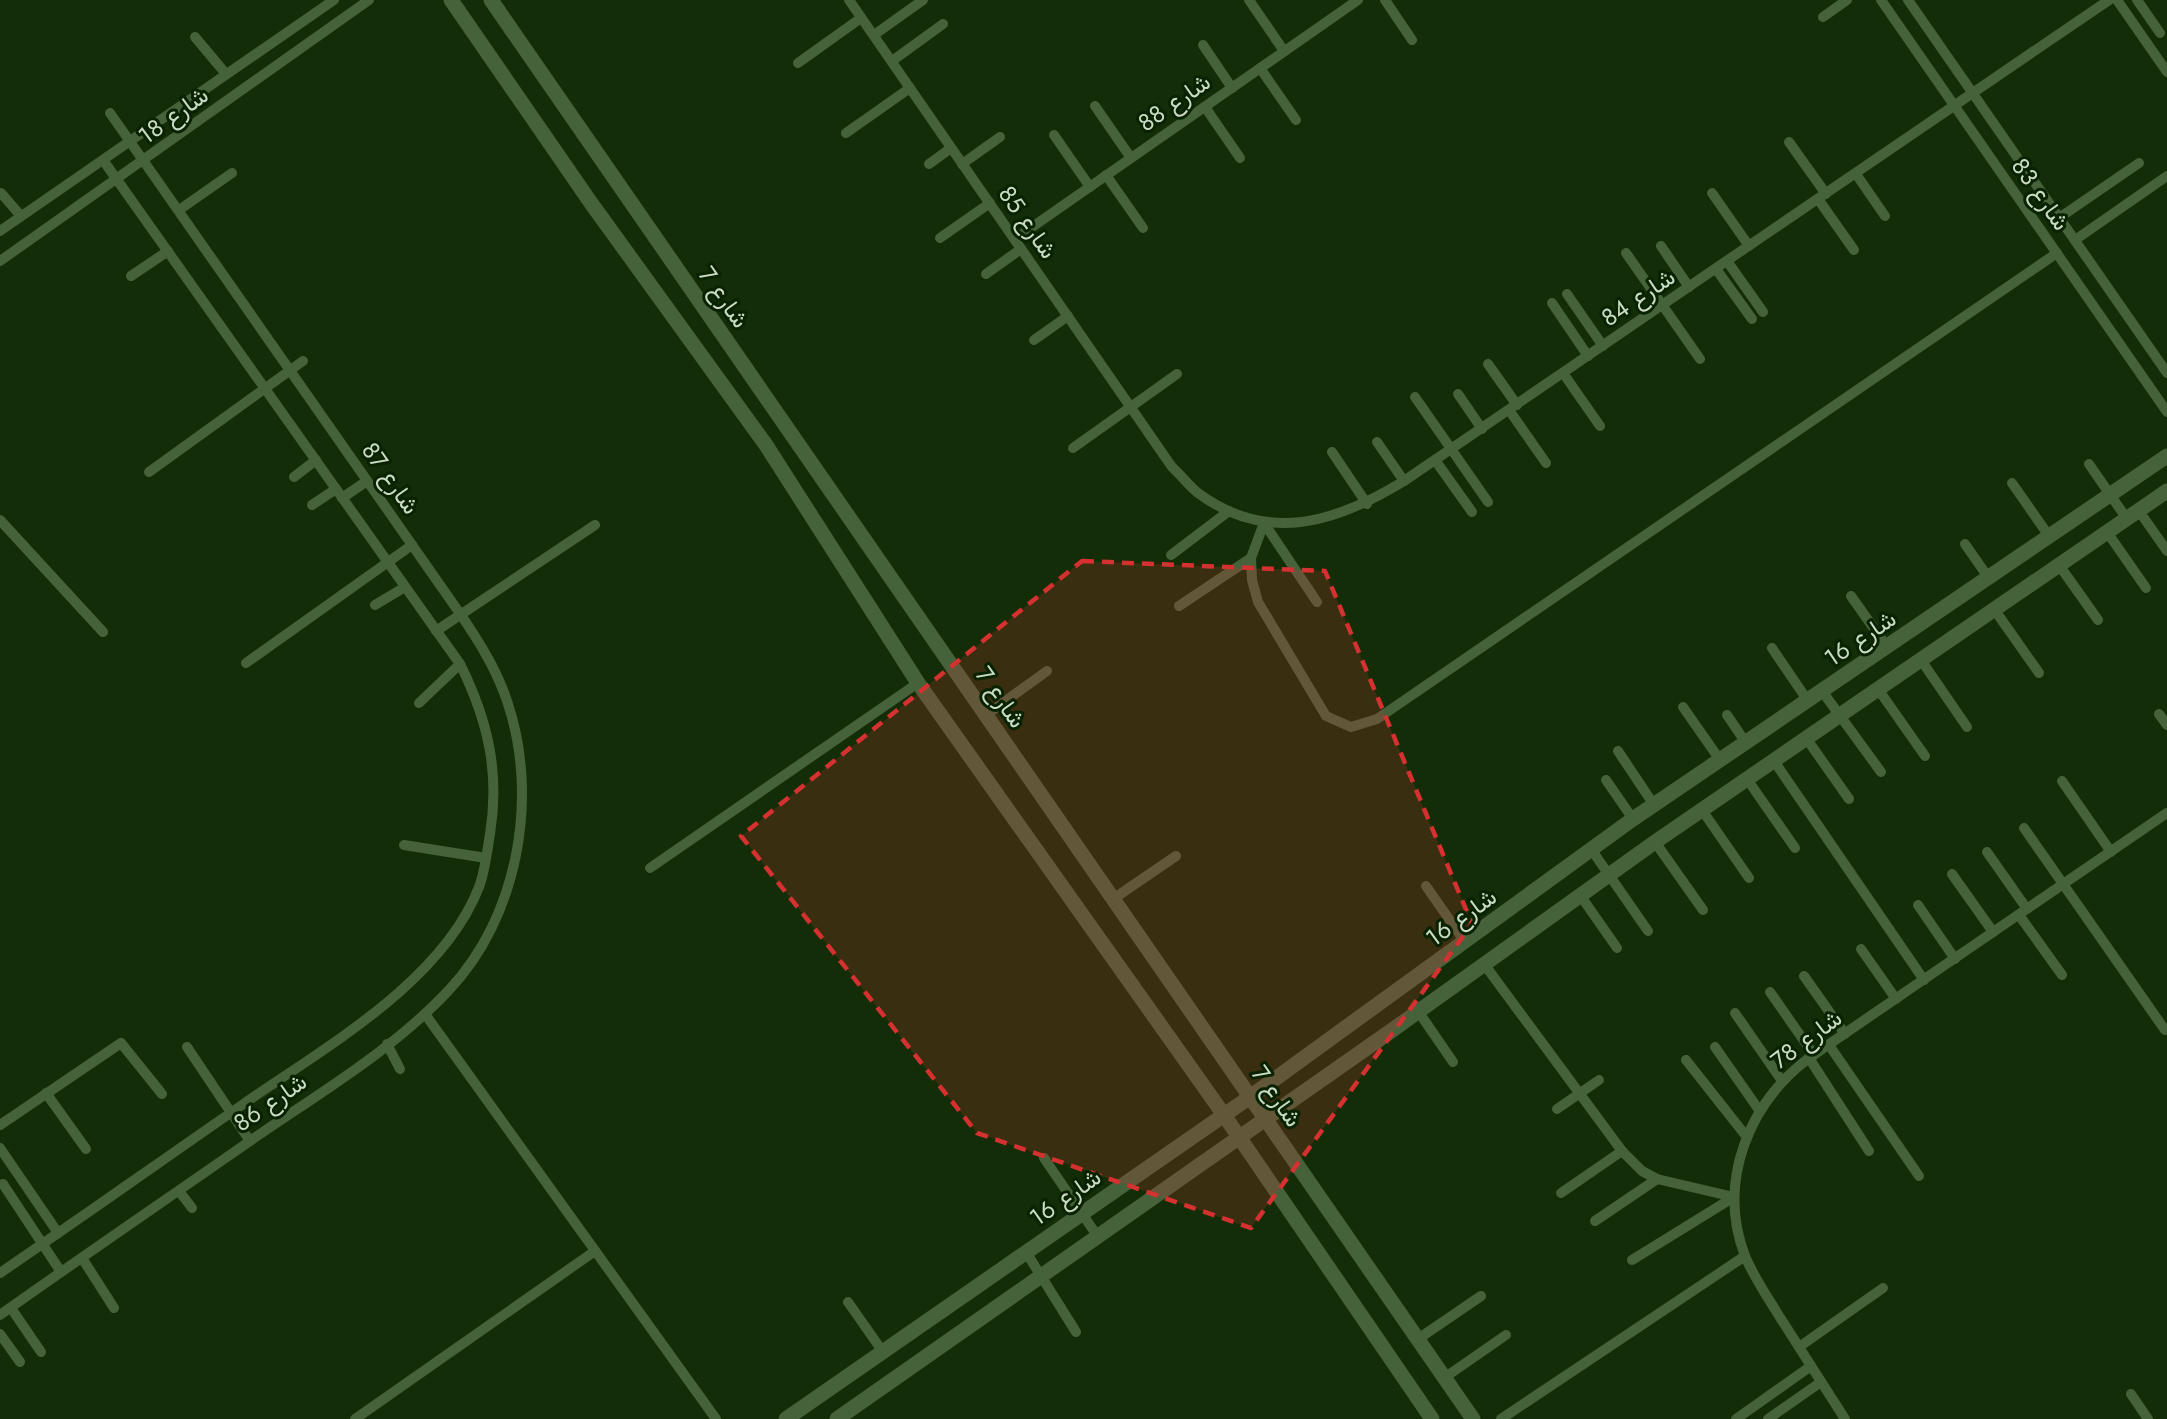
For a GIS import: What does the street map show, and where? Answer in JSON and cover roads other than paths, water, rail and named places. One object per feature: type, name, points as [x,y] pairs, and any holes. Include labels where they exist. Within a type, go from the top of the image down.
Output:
[{"type":"street","points":[[451,0],[591,203],[766,445],[918,683],[1224,1114],[1431,1419]]},
{"type":"street","name":"شارع 7","points":[[491,0],[1473,1419]]},
{"type":"street","name":"شارع 16","points":[[792,1417],[1250,1097],[1633,819],[2167,456]]},
{"type":"street","points":[[837,1419],[1391,1031],[1609,874],[2167,491]]},
{"type":"street","points":[[1375,1008],[1391,1031]]},
{"type":"lane","name":"شارع 18","points":[[0,231],[334,0]]},
{"type":"lane","name":"شارع 18","points":[[0,261],[118,180],[369,0]]},
{"type":"lane","name":"شارع 85","points":[[849,0],[1172,467]]},
{"type":"lane","points":[[874,35],[923,0]]},
{"type":"lane","points":[[1249,0],[1284,51]]},
{"type":"lane","name":"شارع 88","points":[[986,274],[1018,244],[1106,175],[1358,0]]},
{"type":"lane","points":[[1385,0],[1412,40]]},
{"type":"lane","points":[[1823,17],[1847,0]]},
{"type":"lane","name":"شارع 83","points":[[1881,0],[2167,412]]},
{"type":"lane","name":"شارع 83","points":[[1909,0],[2167,373]]},
{"type":"lane","name":"شارع 84","points":[[1172,467],[1198,493],[1229,511],[1264,523],[1303,523],[1341,514],[1367,504],[1482,429],[2109,0]]},
{"type":"lane","points":[[2117,0],[2167,72]]},
{"type":"lane","points":[[2137,0],[2160,33]]},
{"type":"lane","points":[[798,63],[861,18]]},
{"type":"lane","points":[[892,61],[943,24]]},
{"type":"lane","points":[[195,37],[226,74]]},
{"type":"lane","points":[[1203,45],[1232,88]]},
{"type":"lane","points":[[1260,68],[1296,120]]},
{"type":"lane","points":[[846,133],[910,88]]},
{"type":"lane","points":[[1095,106],[1131,158]]},
{"type":"lane","points":[[1205,107],[1240,158]]},
{"type":"lane","name":"شارع 87","points":[[110,112],[461,615],[492,664],[508,704],[519,746],[522,800],[520,832],[511,874]]},
{"type":"lane","points":[[1054,135],[1090,187]]},
{"type":"lane","points":[[962,164],[1000,137]]},
{"type":"lane","points":[[1790,142],[1854,250]]},
{"type":"lane","points":[[929,164],[951,148]]},
{"type":"lane","points":[[103,159],[460,664],[477,699],[488,734],[494,770],[495,805],[486,858],[404,845]]},
{"type":"lane","points":[[2059,218],[2139,164]]},
{"type":"lane","points":[[178,210],[232,172]]},
{"type":"lane","points":[[1856,174],[1885,216]]},
{"type":"lane","points":[[1106,175],[1143,228]]},
{"type":"lane","points":[[2075,240],[2167,176]]},
{"type":"lane","points":[[1,193],[21,216]]},
{"type":"lane","points":[[1712,193],[1749,246]]},
{"type":"lane","points":[[940,238],[990,203]]},
{"type":"lane","points":[[1661,246],[1689,287]]},
{"type":"lane","points":[[131,276],[168,251]]},
{"type":"lane","points":[[1626,253],[1700,359]]},
{"type":"lane","points":[[1264,523],[1251,558],[1252,580],[1258,602],[1326,716],[1351,727],[1377,719],[2056,253]]},
{"type":"lane","points":[[1727,261],[1763,312]]},
{"type":"lane","points":[[1716,269],[1752,319]]},
{"type":"lane","points":[[1567,294],[1603,346]]},
{"type":"lane","points":[[1552,303],[1588,356]]},
{"type":"lane","points":[[1034,340],[1068,316]]},
{"type":"lane","points":[[149,472],[303,362]]},
{"type":"lane","points":[[1488,364],[1546,463]]},
{"type":"lane","points":[[1563,373],[1600,426]]},
{"type":"lane","points":[[1073,448],[1177,374]]},
{"type":"lane","points":[[1458,394],[1482,429]]},
{"type":"lane","points":[[1415,397],[1488,502]]},
{"type":"lane","points":[[1377,442],[1404,481]]},
{"type":"lane","points":[[1332,453],[1367,504]]},
{"type":"lane","points":[[294,477],[316,460]]},
{"type":"lane","points":[[1435,460],[1472,512]]},
{"type":"lane","points":[[2089,464],[2110,494],[2167,551]]},
{"type":"lane","points":[[312,506],[367,481]]},
{"type":"lane","points":[[2012,483],[2049,536]]},
{"type":"lane","points":[[1171,555],[1229,511]]},
{"type":"lane","points":[[0,520],[103,632]]},
{"type":"lane","points":[[1264,523],[1317,602]]},
{"type":"lane","points":[[436,632],[594,525]]},
{"type":"lane","points":[[2107,532],[2146,588]]},
{"type":"lane","points":[[1965,544],[1988,578]]},
{"type":"lane","points":[[246,663],[412,545]]},
{"type":"lane","points":[[1179,606],[1251,558]]},
{"type":"lane","points":[[2060,565],[2098,620]]},
{"type":"lane","points":[[375,605],[405,587]]},
{"type":"lane","points":[[1851,596],[1887,647]]},
{"type":"lane","points":[[1994,609],[2038,673]]},
{"type":"lane","points":[[1772,648],[1808,701]]},
{"type":"lane","points":[[1921,660],[1968,727]]},
{"type":"lane","points":[[419,703],[460,664]]},
{"type":"lane","points":[[986,716],[1047,671]]},
{"type":"lane","points":[[650,868],[918,683]]},
{"type":"lane","points":[[1878,689],[1925,756]]},
{"type":"lane","points":[[1822,691],[1881,772]]},
{"type":"lane","points":[[1683,707],[1720,760]]},
{"type":"lane","points":[[2159,714],[2167,725]]},
{"type":"lane","points":[[1727,715],[1746,743]]},
{"type":"lane","points":[[1806,738],[1848,799]]},
{"type":"lane","points":[[1618,751],[1654,805]]},
{"type":"lane","points":[[1774,760],[1924,980]]},
{"type":"lane","points":[[1747,779],[1795,848]]},
{"type":"lane","points":[[1606,780],[1633,819]]},
{"type":"lane","points":[[2062,781],[2111,852]]},
{"type":"lane","points":[[1702,810],[1749,878]]},
{"type":"lane","name":"شارع 78","points":[[1845,1419],[1760,1285],[1746,1256],[1737,1227],[1734,1197],[1737,1166],[1746,1136],[1759,1110],[1782,1081],[1812,1057],[2167,813]]},
{"type":"lane","points":[[2024,828],[2165,1029]]},
{"type":"lane","points":[[1656,842],[1703,910]]},
{"type":"lane","points":[[1591,849],[1648,931]]},
{"type":"lane","points":[[1987,852],[2062,975]]},
{"type":"lane","points":[[1113,899],[1176,856]]},
{"type":"lane","name":"شارع 86","points":[[0,1273],[339,1038],[409,983],[436,955],[460,923],[478,889],[486,858]]},
{"type":"lane","name":"شارع 86","points":[[0,1315],[387,1044],[425,1014],[452,988],[477,953],[497,915],[511,874]]},
{"type":"lane","points":[[1952,874],[1993,932]]},
{"type":"lane","points":[[1426,886],[1465,942]]},
{"type":"lane","points":[[1580,895],[1617,948]]},
{"type":"lane","points":[[1918,905],[1955,958]]},
{"type":"lane","points":[[1861,949],[1896,999]]},
{"type":"lane","points":[[1485,964],[1622,1151],[1642,1171],[1657,1179],[1734,1197]]},
{"type":"lane","points":[[1804,976],[1845,1034]]},
{"type":"lane","points":[[1770,992],[1869,1151]]},
{"type":"lane","points":[[1418,1011],[1454,1062]]},
{"type":"lane","points":[[1735,1013],[1782,1081]]},
{"type":"lane","points":[[425,1014],[716,1419]]},
{"type":"lane","points":[[0,1125],[121,1043],[162,1094]]},
{"type":"lane","points":[[387,1044],[400,1069]]},
{"type":"lane","points":[[1829,1045],[1919,1176]]},
{"type":"lane","points":[[187,1047],[250,1141]]},
{"type":"lane","points":[[1715,1047],[1759,1110]]},
{"type":"lane","points":[[1686,1060],[1746,1136]]},
{"type":"lane","points":[[1557,1109],[1599,1080]]},
{"type":"lane","points":[[46,1093],[86,1149]]},
{"type":"lane","points":[[0,1148],[58,1233]]},
{"type":"lane","points":[[1561,1193],[1622,1151]]},
{"type":"lane","points":[[1044,1158],[1098,1237]]},
{"type":"lane","points":[[1595,1221],[1657,1179]]},
{"type":"lane","points":[[3,1184],[61,1272]]},
{"type":"lane","points":[[179,1191],[192,1208]]},
{"type":"lane","points":[[1632,1260],[1734,1197]]},
{"type":"lane","points":[[355,1419],[596,1251]]},
{"type":"lane","points":[[1026,1252],[1076,1332]]},
{"type":"lane","points":[[1501,1419],[1746,1256]]},
{"type":"lane","points":[[82,1258],[114,1308]]},
{"type":"lane","points":[[1799,1347],[1883,1288]]},
{"type":"lane","points":[[1418,1338],[1480,1296]]},
{"type":"lane","points":[[848,1302],[883,1352]]},
{"type":"lane","points":[[10,1308],[41,1352]]},
{"type":"lane","points":[[0,1334],[20,1362]]},
{"type":"lane","points":[[1444,1378],[1506,1335]]},
{"type":"lane","points":[[1736,1419],[1811,1366]]},
{"type":"lane","points":[[1768,1419],[1821,1382]]},
{"type":"lane","points":[[2131,1394],[2148,1419]]}]
